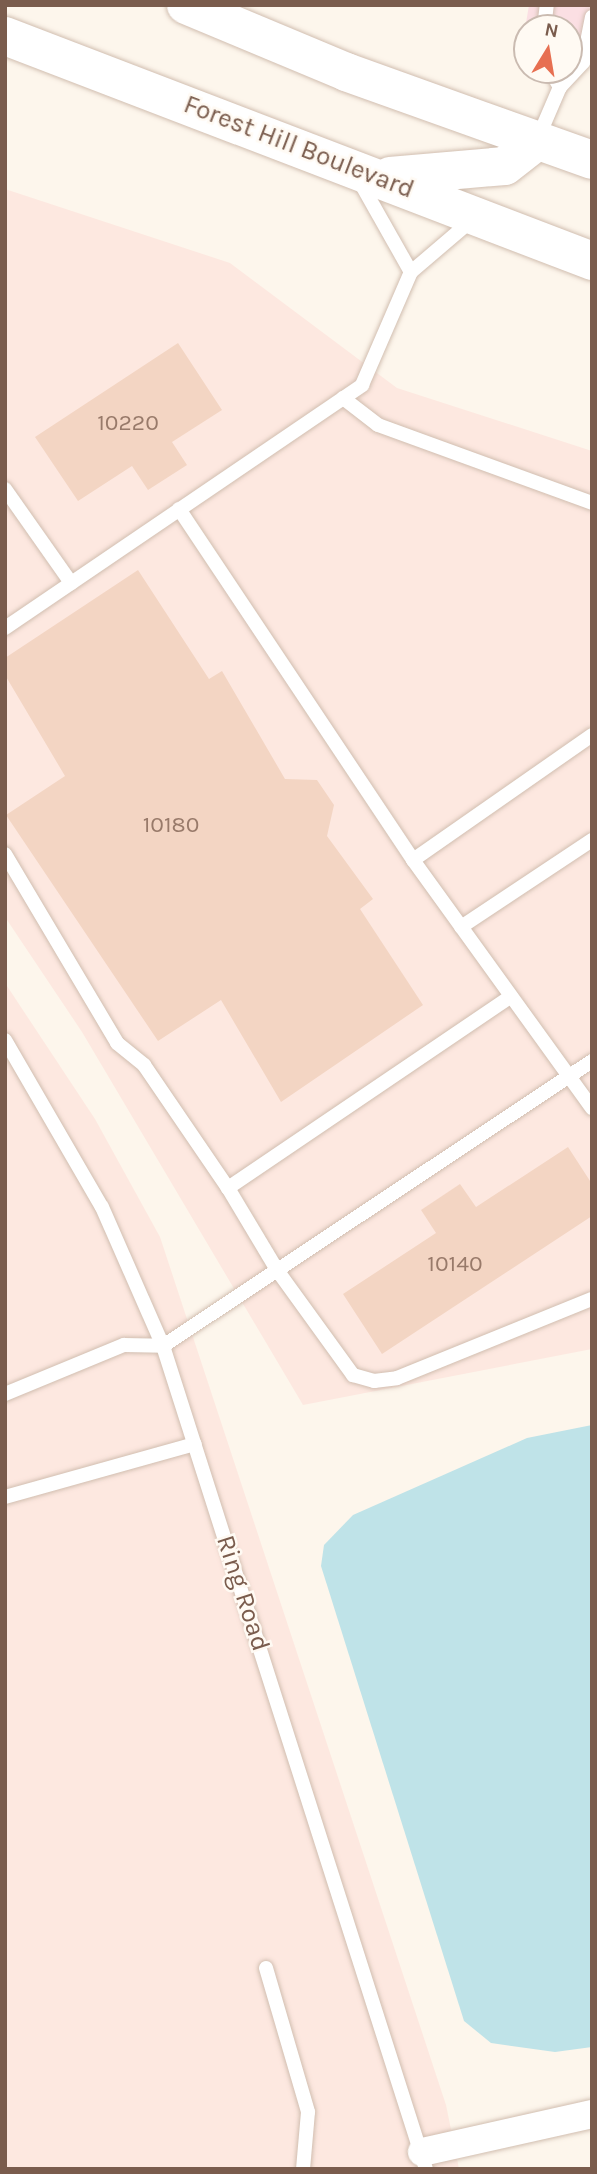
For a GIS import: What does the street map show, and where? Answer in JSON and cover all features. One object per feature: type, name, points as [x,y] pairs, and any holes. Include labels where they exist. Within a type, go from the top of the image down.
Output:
[{"type":"main road","points":[[186,5],[536,142],[592,160]]},
{"type":"main road","name":"Forest Hill Boulevard","points":[[5,36],[362,170],[475,217],[592,261]]},
{"type":"main road","points":[[362,170],[505,166],[536,142]]},
{"type":"street","points":[[424,2161],[592,2114]]},
{"type":"lane","points":[[536,142],[560,87],[583,62],[592,17]]},
{"type":"lane","points":[[362,170],[411,272]]},
{"type":"lane","points":[[5,628],[362,385],[411,272],[475,217]]},
{"type":"lane","points":[[343,398],[378,425],[592,503]]},
{"type":"lane","points":[[5,489],[71,583]]},
{"type":"lane","points":[[179,509],[413,860],[567,1077],[592,1108]]},
{"type":"lane","points":[[413,860],[592,735]]},
{"type":"lane","points":[[461,927],[592,840]]},
{"type":"lane","points":[[5,855],[117,1043],[144,1065],[228,1188],[277,1270],[353,1374],[374,1381],[397,1378],[592,1299]]},
{"type":"lane","points":[[228,1188],[510,997]]},
{"type":"lane","name":"Ring Road","points":[[5,1040],[102,1207],[163,1346],[424,2161]]},
{"type":"lane","points":[[5,1394],[124,1345],[163,1346],[592,1061]]},
{"type":"lane","points":[[5,1497],[195,1444]]},
{"type":"lane","points":[[266,1968],[308,2112],[303,2169]]},
{"type":"shaded area","points":[[529,5],[592,5],[592,58],[583,55],[583,14],[528,14]]},
{"type":"shaded area","points":[[5,189],[230,263],[397,388],[592,451],[592,1349],[303,1405],[82,1032],[5,917]]},
{"type":"shaded area","points":[[5,983],[95,1119],[160,1237],[446,2105],[459,2169],[5,2169]]},
{"type":"water","points":[[592,1425],[592,2047],[555,2052],[491,2043],[464,2021],[321,1566],[324,1545],[353,1515],[527,1438]]},
{"type":"building","points":[[178,343],[222,410],[172,442],[187,465],[148,490],[132,466],[78,501],[35,437]]},
{"type":"building","points":[[138,570],[209,679],[222,671],[285,779],[317,780],[334,805],[327,836],[373,899],[360,909],[423,1005],[281,1102],[221,1000],[158,1041],[6,815],[65,776],[5,675],[5,658]]},
{"type":"building","points":[[568,1147],[592,1184],[592,1216],[382,1354],[343,1294],[436,1233],[421,1210],[460,1184],[476,1207]]}]
